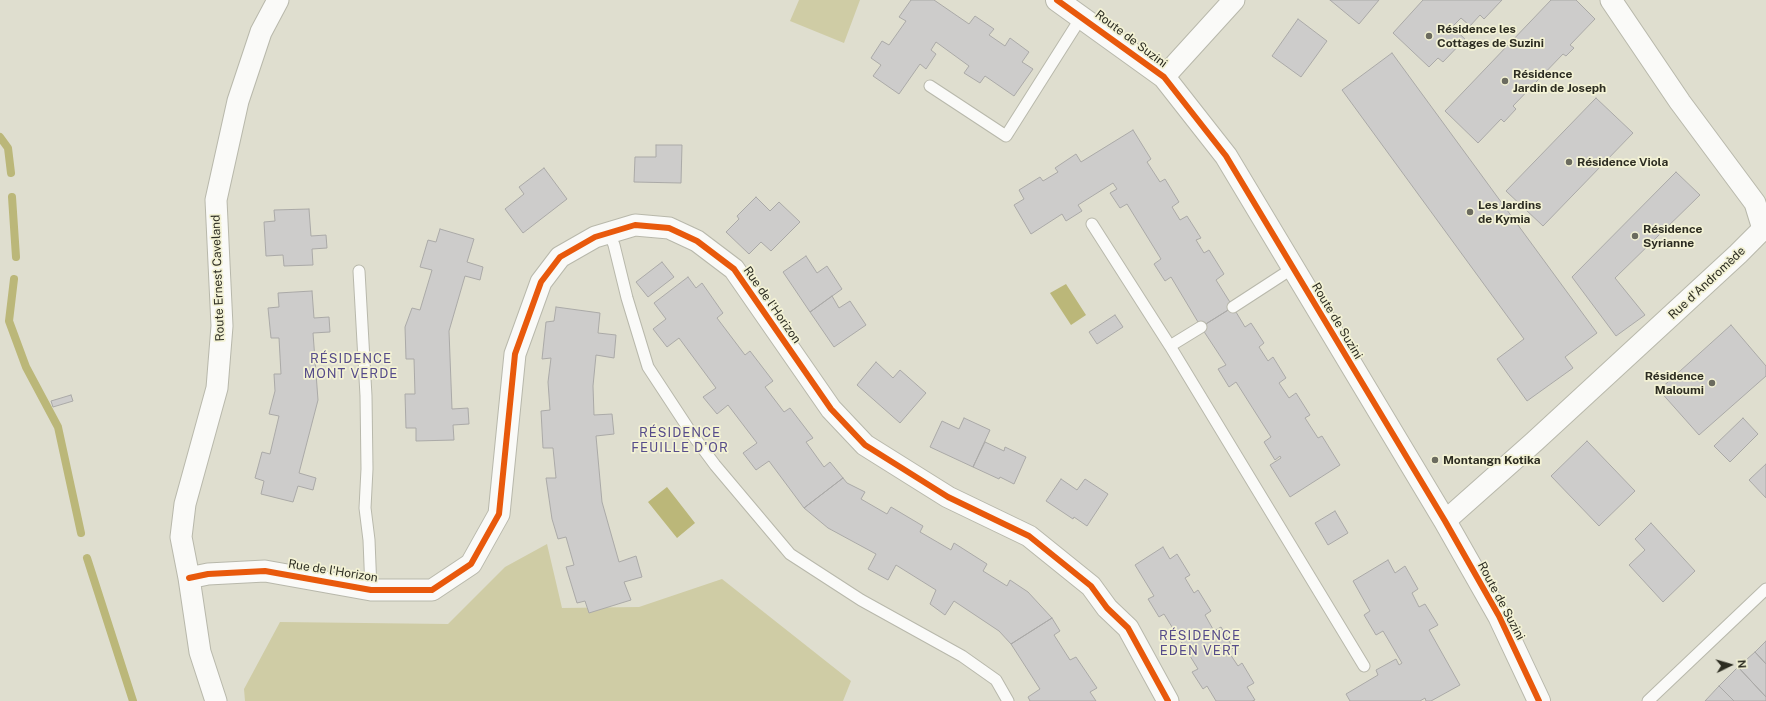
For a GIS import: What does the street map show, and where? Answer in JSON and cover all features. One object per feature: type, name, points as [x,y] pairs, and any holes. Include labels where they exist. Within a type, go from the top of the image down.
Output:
[{"type":"street","name":"Route Ernest Caveland","points":[[216,701],[200,652],[190,578],[181,537],[185,504],[217,388],[222,326],[216,200],[238,101],[261,32],[278,0]]},
{"type":"street","name":"Route de Suzini","points":[[1057,0],[1081,15],[1164,77],[1226,156],[1445,522],[1499,616],[1539,701]]},
{"type":"street","points":[[1164,77],[1234,0]]},
{"type":"street","name":"Rue d'Andromède","points":[[1445,522],[1764,231],[1755,203],[1680,102],[1611,0]]},
{"type":"street","name":"Rue de l'Horizon","points":[[190,578],[208,574],[265,571],[371,590],[432,590],[471,564],[499,514],[516,354],[542,282],[560,258],[595,237],[635,225],[669,228],[697,241],[734,269],[831,410],[865,445],[948,497],[1029,536],[1091,586],[1107,608],[1128,628],[1168,701]]},
{"type":"lane","points":[[930,86],[1006,136],[1071,34],[1081,15]]},
{"type":"lane","points":[[1092,224],[1170,346],[1364,666]]},
{"type":"lane","points":[[609,233],[614,245],[627,298],[648,367],[692,434],[790,554],[861,600],[962,656],[996,680],[1008,701]]},
{"type":"lane","points":[[1233,307],[1293,268]]},
{"type":"lane","points":[[359,271],[366,396],[366,508],[370,540],[371,590]]},
{"type":"lane","points":[[1170,346],[1201,326]]},
{"type":"lane","points":[[1648,701],[1766,590]]},
{"type":"shaded area","points":[[799,0],[860,0],[844,43],[790,21]]},
{"type":"shaded area","points":[[1066,284],[1086,315],[1071,325],[1050,293]]},
{"type":"shaded area","points":[[667,487],[695,523],[677,538],[648,502]]},
{"type":"shaded area","points":[[547,544],[562,608],[639,607],[722,579],[851,681],[843,701],[245,701],[244,689],[280,622],[448,624],[505,567]]},
{"type":"building","points":[[911,0],[934,0],[969,24],[975,16],[994,29],[989,35],[1005,46],[1010,38],[1029,52],[1022,62],[1033,69],[1014,96],[985,76],[980,83],[964,73],[969,66],[936,42],[931,50],[936,54],[926,69],[920,64],[899,94],[873,76],[881,65],[871,58],[882,41],[889,45],[906,21],[899,17]]},
{"type":"building","points":[[1330,0],[1379,0],[1359,24]]},
{"type":"building","name":"Résidence les Cottages de Suzini","points":[[1423,0],[1502,0],[1484,19],[1480,15],[1470,26],[1461,18],[1452,27],[1465,39],[1443,62],[1438,58],[1429,67],[1393,33]]},
{"type":"building","name":"Résidence Jardin de Joseph","points":[[1551,0],[1576,0],[1595,19],[1570,45],[1574,48],[1566,56],[1563,54],[1513,106],[1516,109],[1504,122],[1501,119],[1478,143],[1445,111]]},
{"type":"building","points":[[1298,19],[1327,41],[1301,77],[1272,56]]},
{"type":"building","name":"Les Jardins de Kymia","points":[[1392,53],[1597,333],[1565,357],[1573,368],[1527,401],[1497,359],[1524,339],[1342,90]]},
{"type":"building","name":"Résidence Viola","points":[[1596,98],[1633,133],[1543,226],[1506,191]]},
{"type":"building","points":[[1133,130],[1151,159],[1147,162],[1160,182],[1165,179],[1179,202],[1172,207],[1180,220],[1187,216],[1201,238],[1196,240],[1204,253],[1209,250],[1224,274],[1216,280],[1233,307],[1201,327],[1171,277],[1165,281],[1154,264],[1161,259],[1127,204],[1120,208],[1110,193],[1117,189],[1113,183],[1078,205],[1082,211],[1066,221],[1062,214],[1031,234],[1014,205],[1024,199],[1019,190],[1040,177],[1043,181],[1058,172],[1055,168],[1076,154],[1081,162]]},
{"type":"building","points":[[656,145],[682,145],[681,183],[634,182],[635,157],[656,157]]},
{"type":"building","points":[[544,168],[567,199],[523,233],[505,209],[524,194],[519,187]]},
{"type":"building","name":"Résidence Syrianne","points":[[1676,172],[1700,195],[1615,278],[1645,315],[1616,336],[1572,277]]},
{"type":"building","points":[[756,197],[770,211],[779,202],[800,222],[771,251],[761,242],[749,254],[726,232],[739,219],[737,216]]},
{"type":"building","points":[[309,209],[311,236],[326,235],[327,248],[312,249],[313,265],[284,266],[283,255],[266,256],[264,222],[275,221],[274,210]]},
{"type":"building","points":[[440,229],[474,239],[467,262],[483,267],[480,280],[465,276],[449,331],[452,409],[468,408],[469,424],[453,425],[454,440],[416,441],[416,428],[406,428],[405,394],[415,394],[414,359],[406,359],[405,327],[412,308],[420,310],[432,270],[420,267],[428,240],[436,242]]},
{"type":"building","points":[[806,256],[817,273],[827,266],[842,289],[810,312],[783,272]]},
{"type":"building","points":[[662,262],[674,277],[648,297],[636,282]]},
{"type":"building","points":[[688,277],[696,288],[702,283],[723,313],[717,318],[745,355],[750,351],[773,381],[765,387],[784,412],[790,408],[813,438],[806,442],[824,467],[830,462],[843,478],[804,508],[769,461],[756,470],[743,453],[757,443],[728,405],[717,414],[703,397],[716,388],[679,338],[667,347],[653,329],[666,319],[654,303]]},
{"type":"building","points":[[312,291],[314,318],[329,317],[330,332],[313,333],[318,400],[299,473],[316,478],[313,490],[298,486],[293,502],[261,494],[264,481],[255,478],[262,452],[270,454],[279,416],[269,414],[275,391],[274,374],[281,374],[279,338],[271,338],[268,308],[279,307],[278,293]]},
{"type":"building","points":[[832,296],[839,308],[850,301],[866,325],[834,347],[810,312]]},
{"type":"building","points":[[556,307],[600,313],[598,333],[616,335],[614,358],[596,355],[593,386],[594,415],[612,414],[614,434],[596,436],[602,502],[619,562],[636,556],[642,577],[624,582],[631,600],[589,613],[585,601],[577,603],[566,567],[574,565],[566,537],[558,539],[552,519],[546,478],[556,478],[553,448],[543,448],[541,411],[550,410],[548,382],[551,358],[542,359],[546,322],[554,321]]},
{"type":"building","points":[[1233,307],[1245,327],[1251,323],[1264,343],[1259,347],[1268,361],[1273,357],[1286,378],[1279,383],[1289,398],[1296,393],[1310,415],[1305,418],[1318,438],[1322,436],[1340,465],[1290,497],[1270,465],[1281,458],[1280,456],[1275,460],[1264,442],[1271,437],[1236,382],[1229,387],[1218,369],[1226,365],[1201,327]]},
{"type":"building","points":[[1115,315],[1123,327],[1097,344],[1089,332]]},
{"type":"building","name":"Résidence Maloumi","points":[[1731,325],[1766,366],[1766,376],[1699,435],[1659,390]]},
{"type":"building","points":[[876,362],[893,378],[900,370],[926,393],[900,423],[857,385]]},
{"type":"building","points":[[71,395],[73,401],[53,407],[51,401]]},
{"type":"building","points":[[964,418],[990,430],[973,467],[930,447],[942,421],[959,429]]},
{"type":"building","points":[[1743,418],[1758,434],[1730,462],[1714,446]]},
{"type":"building","points":[[1587,441],[1635,491],[1599,526],[1551,476]]},
{"type":"building","points":[[985,442],[1004,451],[1005,447],[1026,457],[1014,484],[973,467]]},
{"type":"building","points":[[1766,464],[1766,498],[1749,480]]},
{"type":"building","points":[[843,478],[847,483],[865,492],[861,499],[887,514],[891,507],[923,526],[920,532],[951,550],[954,543],[987,564],[983,571],[1007,586],[1010,580],[1028,592],[1052,618],[1011,644],[999,631],[954,601],[945,615],[930,604],[936,590],[896,565],[888,580],[868,569],[876,554],[828,528],[804,508]]},
{"type":"building","points":[[1061,479],[1077,490],[1085,479],[1108,494],[1087,526],[1074,517],[1073,519],[1046,501]]},
{"type":"building","points":[[1335,511],[1348,533],[1328,545],[1315,523]]},
{"type":"building","points":[[1651,523],[1695,571],[1663,602],[1629,565],[1645,550],[1635,539]]},
{"type":"building","points":[[1163,547],[1170,559],[1177,554],[1190,575],[1185,578],[1194,593],[1198,590],[1211,611],[1205,615],[1214,631],[1221,627],[1233,648],[1228,651],[1238,666],[1242,663],[1254,683],[1247,687],[1255,700],[1216,701],[1207,686],[1203,689],[1192,672],[1198,669],[1164,614],[1159,617],[1148,599],[1154,596],[1135,565]]},
{"type":"building","points":[[1388,560],[1395,573],[1405,566],[1418,589],[1412,593],[1419,607],[1425,604],[1438,625],[1429,630],[1460,685],[1431,701],[1426,701],[1425,698],[1420,701],[1350,701],[1346,694],[1378,675],[1376,670],[1396,659],[1399,665],[1402,663],[1383,631],[1376,635],[1364,615],[1370,611],[1353,581]]},
{"type":"building","points":[[1052,618],[1060,631],[1054,635],[1070,660],[1076,657],[1097,688],[1090,692],[1096,701],[1030,701],[1028,697],[1040,689],[1011,644]]},
{"type":"building","points":[[1766,641],[1766,664],[1755,652]]},
{"type":"building","points":[[1755,652],[1766,664],[1766,697],[1738,667]]},
{"type":"building","points":[[1738,667],[1766,697],[1766,701],[1734,701],[1719,686]]},
{"type":"building","points":[[1719,686],[1734,701],[1705,701]]},
{"type":"waterway","points":[[0,137],[8,148],[11,173]]},
{"type":"waterway","points":[[12,197],[16,257]]},
{"type":"waterway","points":[[14,279],[9,321],[26,367],[58,427],[81,533]]},
{"type":"waterway","points":[[87,558],[133,701]]},
{"type":"cycle path","points":[[1057,0],[1164,77],[1226,156],[1445,521],[1499,616],[1539,701]]},
{"type":"cycle path","points":[[189,578],[208,574],[265,571],[371,590],[432,590],[471,564],[499,514],[515,354],[541,282],[560,257],[595,237],[635,225],[669,228],[697,241],[734,269],[831,409],[865,445],[948,497],[1029,536],[1091,586],[1107,608],[1128,628],[1168,701]]},
{"type":"place","name":"Résidence les Cottages de Suzini","points":[[1429,36]]},
{"type":"place","name":"Résidence Jardin de Joseph","points":[[1505,81]]},
{"type":"place","name":"Résidence Viola","points":[[1569,162]]},
{"type":"place","name":"Les Jardins de Kymia","points":[[1470,212]]},
{"type":"place","name":"Résidence Syrianne","points":[[1635,236]]},
{"type":"place","name":"Résidence Maloumi","points":[[1712,383]]},
{"type":"place","name":"Montangn Kotika","points":[[1435,460]]},
{"type":"district","name":"RÉSIDENCE MONT VERDE","points":[[351,366]]},
{"type":"district","name":"RÉSIDENCE FEUILLE D'OR","points":[[680,440]]},
{"type":"district","name":"RÉSIDENCE EDEN VERT","points":[[1200,644]]}]
